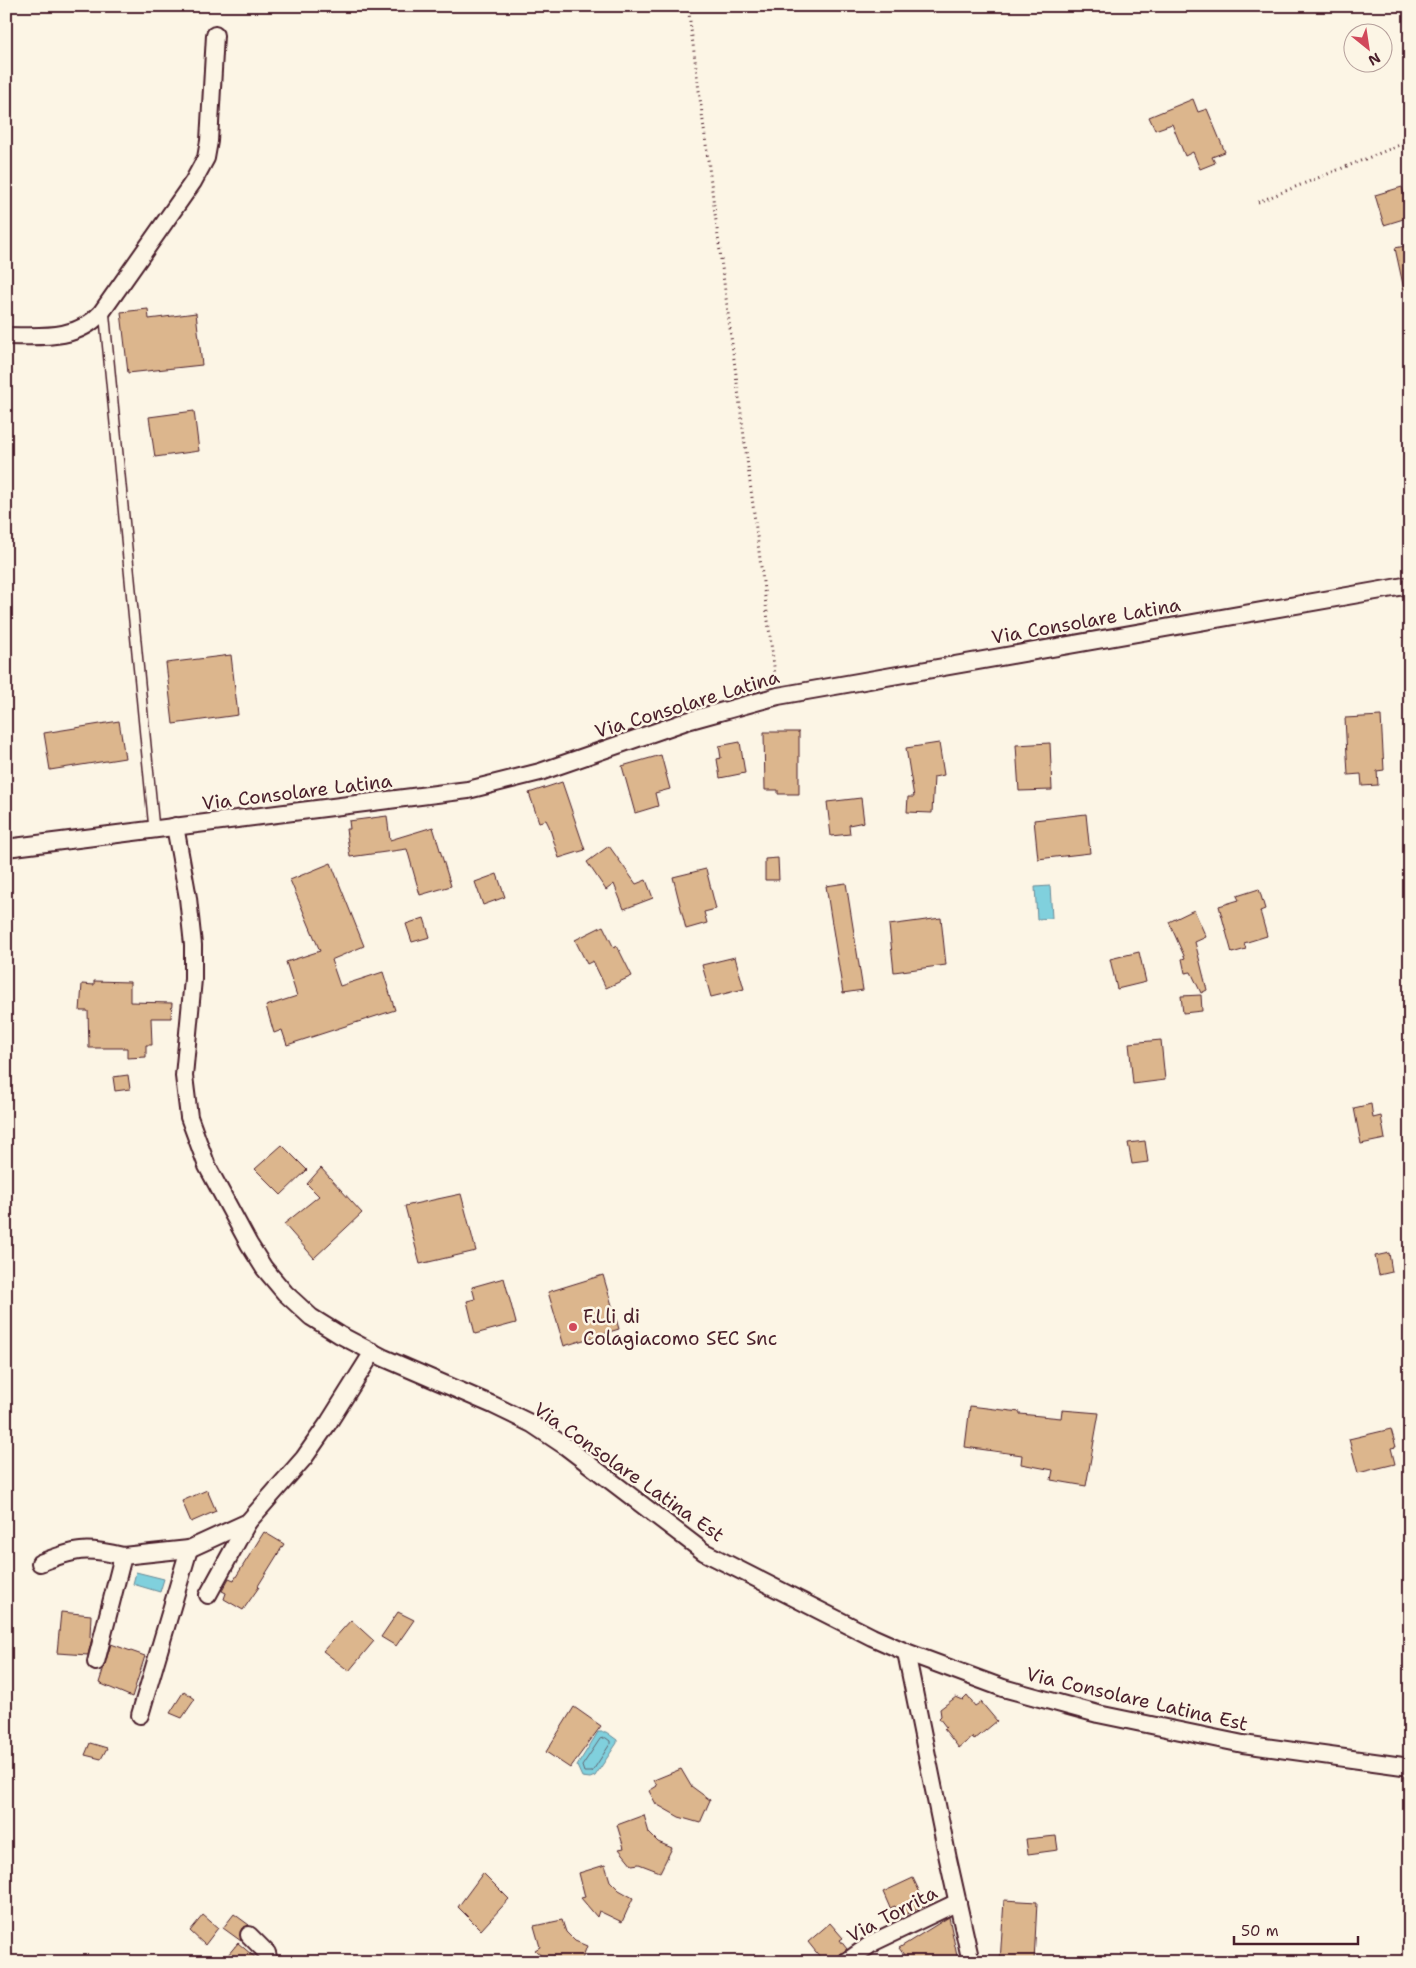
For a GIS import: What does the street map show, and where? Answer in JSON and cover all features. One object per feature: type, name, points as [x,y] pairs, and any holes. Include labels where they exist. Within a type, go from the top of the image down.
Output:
[{"type":"street","points":[[6,336],[66,334],[83,328],[93,321],[104,309],[193,182],[206,158],[210,135],[216,35]]},
{"type":"street","name":"Via Consolare Latina","points":[[6,848],[427,796],[500,783],[553,768],[693,719],[778,696],[1410,585]]},
{"type":"street","name":"Via Consolare Latina Est","points":[[175,826],[190,909],[193,952],[193,979],[184,1059],[184,1085],[189,1117],[208,1166],[264,1268],[284,1293],[303,1311],[323,1325],[373,1352],[532,1424],[565,1446],[704,1552],[854,1628],[906,1652],[1019,1693],[1098,1714],[1243,1744],[1410,1767]]},
{"type":"street","points":[[208,1596],[248,1522],[304,1458],[373,1352]]},
{"type":"street","points":[[40,1563],[67,1552],[83,1550],[96,1550],[123,1556],[189,1549],[248,1522]]},
{"type":"street","points":[[140,1715],[189,1549]]},
{"type":"street","points":[[96,1662],[123,1556]]},
{"type":"street","points":[[906,1652],[971,1962]]},
{"type":"street","name":"Via Torrita","points":[[846,1962],[874,1942],[958,1902]]},
{"type":"street","points":[[249,1935],[267,1953],[269,1962]]},
{"type":"lane","points":[[104,309],[154,829]]},
{"type":"path","points":[[688,6],[778,696]]},
{"type":"path","points":[[1258,202],[1410,141]]},
{"type":"water","points":[[1050,886],[1052,918],[1037,919],[1035,887]]},
{"type":"water","points":[[136,1572],[164,1579],[160,1592],[133,1584]]},
{"type":"water","points":[[598,1732],[606,1732],[617,1740],[617,1743],[595,1776],[590,1778],[582,1777],[577,1766]]},
{"type":"building","points":[[1193,99],[1198,112],[1207,109],[1225,152],[1212,157],[1215,163],[1200,169],[1193,152],[1185,156],[1172,124],[1155,130],[1149,117]]},
{"type":"building","points":[[1402,187],[1410,217],[1384,225],[1375,195]]},
{"type":"building","points":[[1410,245],[1410,288],[1404,289],[1395,248]]},
{"type":"building","points":[[148,309],[149,319],[196,313],[202,365],[128,373],[121,312]]},
{"type":"building","points":[[194,411],[199,451],[155,457],[149,417]]},
{"type":"building","points":[[231,655],[238,715],[173,724],[166,663]]},
{"type":"building","points":[[1381,716],[1384,770],[1377,771],[1378,785],[1362,786],[1361,774],[1348,775],[1345,718]]},
{"type":"building","points":[[119,721],[125,758],[50,770],[44,733]]},
{"type":"building","points":[[764,732],[799,732],[799,794],[778,794],[778,790],[765,790]]},
{"type":"building","points":[[740,742],[745,773],[720,778],[717,759],[721,758],[719,746]]},
{"type":"building","points":[[939,743],[944,775],[934,777],[932,813],[907,812],[908,797],[914,797],[906,748]]},
{"type":"building","points":[[1050,743],[1052,790],[1019,791],[1016,745]]},
{"type":"building","points":[[661,755],[670,789],[655,793],[658,806],[635,813],[622,766]]},
{"type":"building","points":[[562,782],[585,850],[559,858],[549,826],[546,820],[539,822],[529,793]]},
{"type":"building","points":[[861,798],[864,822],[849,825],[850,834],[831,836],[827,802]]},
{"type":"building","points":[[1086,814],[1090,853],[1038,859],[1034,820]]},
{"type":"building","points":[[387,816],[390,840],[433,827],[451,886],[420,895],[407,849],[350,857],[346,829],[350,829],[349,821]]},
{"type":"building","points":[[609,846],[636,884],[646,880],[653,898],[624,909],[614,884],[606,890],[587,862]]},
{"type":"building","points":[[778,858],[779,880],[765,880],[765,859]]},
{"type":"building","points":[[331,863],[364,946],[331,960],[340,986],[383,972],[395,1010],[287,1045],[282,1030],[274,1033],[266,1006],[297,996],[286,962],[320,951],[290,880]]},
{"type":"building","points":[[706,869],[716,909],[704,912],[707,923],[686,929],[673,877]]},
{"type":"building","points":[[497,874],[505,897],[483,905],[475,882]]},
{"type":"building","points":[[846,883],[863,990],[843,993],[826,886]]},
{"type":"building","points":[[1259,889],[1265,909],[1260,911],[1267,936],[1244,943],[1246,949],[1232,953],[1219,906],[1239,900],[1237,896]]},
{"type":"building","points":[[1194,910],[1206,937],[1195,942],[1207,990],[1201,993],[1191,972],[1185,973],[1182,959],[1185,958],[1169,922]]},
{"type":"building","points":[[424,918],[430,937],[412,942],[406,924]]},
{"type":"building","points":[[941,918],[946,965],[894,972],[889,925]]},
{"type":"building","points":[[603,926],[614,948],[617,946],[632,976],[606,988],[593,961],[587,964],[575,940]]},
{"type":"building","points":[[1139,952],[1146,982],[1117,989],[1110,959]]},
{"type":"building","points":[[735,957],[744,989],[711,997],[702,965]]},
{"type":"building","points":[[94,981],[130,982],[130,1002],[172,1003],[171,1018],[151,1018],[152,1045],[146,1045],[146,1057],[127,1058],[127,1048],[89,1048],[88,1011],[80,1011],[82,984],[94,985]]},
{"type":"building","points":[[1201,995],[1202,1011],[1183,1013],[1181,996]]},
{"type":"building","points":[[1161,1040],[1165,1080],[1133,1084],[1129,1043]]},
{"type":"building","points":[[128,1075],[130,1089],[115,1091],[113,1077]]},
{"type":"building","points":[[1371,1104],[1373,1118],[1381,1116],[1385,1139],[1361,1144],[1354,1108]]},
{"type":"building","points":[[1145,1141],[1148,1162],[1132,1164],[1128,1143]]},
{"type":"building","points":[[282,1145],[307,1170],[281,1195],[255,1169]]},
{"type":"building","points":[[321,1168],[362,1213],[314,1258],[284,1224],[319,1196],[307,1184]]},
{"type":"building","points":[[461,1194],[476,1251],[420,1264],[405,1206]]},
{"type":"building","points":[[1389,1253],[1392,1272],[1379,1275],[1375,1256]]},
{"type":"building","points":[[603,1275],[619,1329],[564,1346],[548,1292]]},
{"type":"building","points":[[504,1278],[516,1323],[475,1334],[467,1301],[475,1299],[472,1287]]},
{"type":"building","points":[[970,1406],[1061,1418],[1062,1410],[1099,1413],[1086,1486],[1051,1480],[1053,1470],[1021,1464],[1022,1455],[965,1447]]},
{"type":"building","points":[[1391,1429],[1396,1447],[1391,1448],[1395,1464],[1358,1473],[1349,1439]]},
{"type":"building","points":[[207,1490],[216,1511],[191,1522],[182,1501]]},
{"type":"building","points":[[264,1532],[284,1544],[243,1610],[224,1599],[226,1593],[222,1591],[229,1578],[234,1580]]},
{"type":"building","points":[[61,1612],[91,1615],[90,1637],[92,1638],[88,1655],[57,1653]]},
{"type":"building","points":[[398,1612],[414,1620],[396,1646],[381,1637]]},
{"type":"building","points":[[351,1620],[374,1641],[349,1671],[323,1651]]},
{"type":"building","points":[[111,1644],[145,1656],[132,1697],[99,1683]]},
{"type":"building","points":[[184,1691],[195,1699],[182,1718],[170,1713]]},
{"type":"building","points":[[967,1696],[975,1706],[981,1702],[997,1721],[974,1740],[972,1737],[959,1748],[944,1729],[946,1727],[939,1718],[941,1716],[940,1709],[956,1697],[963,1700]]},
{"type":"building","points":[[574,1707],[601,1726],[570,1768],[546,1752]]},
{"type":"building","points":[[90,1743],[107,1748],[101,1759],[85,1755]]},
{"type":"building","points":[[681,1769],[691,1786],[710,1800],[700,1823],[679,1817],[656,1804],[649,1791],[657,1786],[654,1780]]},
{"type":"building","points":[[644,1815],[649,1833],[658,1842],[672,1848],[660,1872],[639,1864],[632,1865],[619,1849],[624,1848],[617,1825]]},
{"type":"building","points":[[1056,1836],[1058,1850],[1028,1854],[1026,1839]]},
{"type":"building","points":[[605,1865],[610,1881],[619,1890],[633,1898],[622,1922],[599,1911],[597,1917],[581,1898],[585,1897],[579,1873]]},
{"type":"building","points":[[483,1873],[509,1899],[481,1930],[458,1907]]},
{"type":"building","points":[[913,1878],[926,1905],[900,1917],[895,1906],[890,1908],[883,1892]]},
{"type":"building","points":[[1004,1900],[1037,1902],[1034,1962],[1000,1962]]},
{"type":"building","points":[[234,1914],[249,1925],[242,1928],[240,1932],[241,1941],[223,1928]]},
{"type":"building","points":[[203,1915],[218,1928],[205,1945],[190,1931]]},
{"type":"building","points":[[949,1917],[957,1956],[948,1962],[909,1962],[899,1948]]},
{"type":"building","points":[[562,1920],[566,1932],[575,1941],[587,1946],[581,1962],[548,1962],[535,1950],[540,1947],[534,1926]]},
{"type":"building","points":[[830,1923],[843,1938],[840,1940],[847,1949],[840,1954],[836,1962],[824,1962],[808,1942]]},
{"type":"building","points":[[238,1943],[258,1960],[259,1962],[222,1962]]},
{"type":"place","name":"F.Lli di Colagiacomo SEC Snc","points":[[573,1327]]}]
